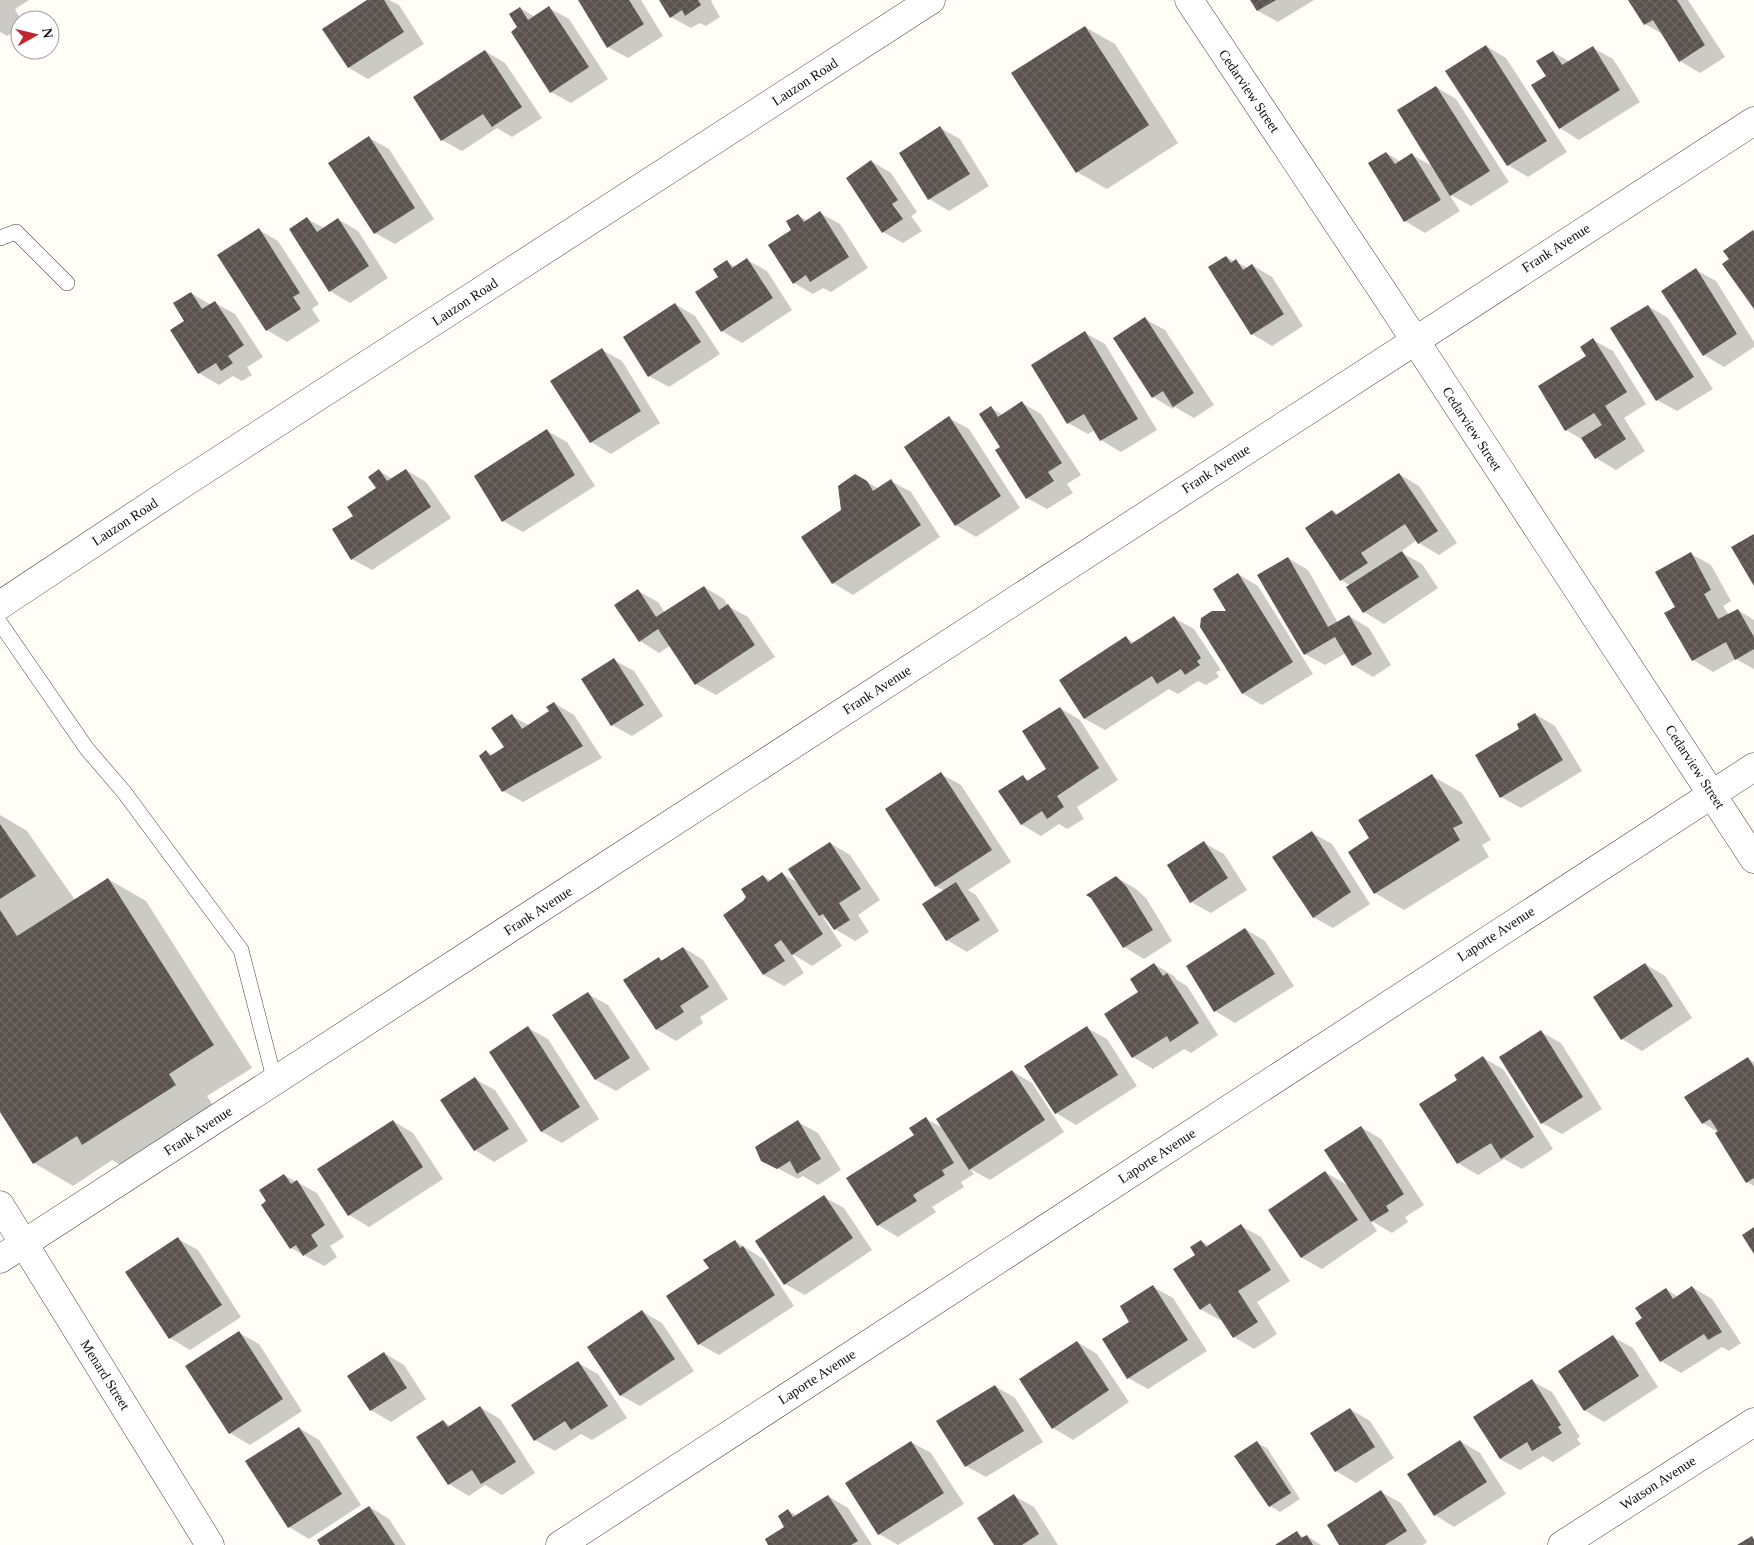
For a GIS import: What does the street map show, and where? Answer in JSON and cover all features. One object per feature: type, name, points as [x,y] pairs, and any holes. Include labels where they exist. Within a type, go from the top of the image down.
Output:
[{"type":"street","name":"Lauzon Road","points":[[0,605],[198,474],[931,0]]},
{"type":"street","name":"Cedarview Street","points":[[1189,0],[1754,859]]},
{"type":"street","name":"Frank Avenue","points":[[0,1259],[1754,121]]},
{"type":"street","name":"Laporte Avenue","points":[[560,1545],[1754,767]]},
{"type":"street","name":"Menard Street","points":[[0,1205],[210,1545]]},
{"type":"street","name":"Watson Avenue","points":[[1562,1545],[1754,1422]]},
{"type":"lane","points":[[0,238],[16,232],[67,283]]},
{"type":"lane","points":[[0,623],[87,749],[124,792],[241,950],[275,1082]]},
{"type":"building","points":[[367,0],[384,0],[404,32],[348,68],[322,29]]},
{"type":"building","points":[[578,0],[629,0],[644,24],[607,48]]},
{"type":"building","points":[[659,0],[698,0],[701,5],[685,16],[682,10],[670,18]]},
{"type":"building","points":[[1250,0],[1276,0],[1257,11]]},
{"type":"building","points":[[1628,0],[1677,0],[1705,45],[1679,62],[1653,20],[1644,25]]},
{"type":"building","points":[[549,6],[589,67],[550,93],[511,32],[517,27],[509,14],[520,7],[528,20]]},
{"type":"building","points":[[1085,26],[1149,125],[1076,173],[1011,73]]},
{"type":"building","points":[[1486,45],[1547,141],[1507,166],[1445,71]]},
{"type":"building","points":[[1593,46],[1620,90],[1559,129],[1531,85],[1546,76],[1536,61],[1553,51],[1562,65]]},
{"type":"building","points":[[485,50],[522,107],[492,127],[483,114],[441,141],[413,97]]},
{"type":"building","points":[[1436,86],[1490,171],[1450,196],[1397,110]]},
{"type":"building","points":[[940,126],[970,174],[928,200],[899,153]]},
{"type":"building","points":[[369,136],[415,208],[374,234],[328,163]]},
{"type":"building","points":[[1386,152],[1395,164],[1412,153],[1441,200],[1404,222],[1368,163]]},
{"type":"building","points":[[871,160],[898,200],[892,204],[903,219],[882,233],[846,178]]},
{"type":"building","points":[[820,211],[849,257],[810,282],[806,275],[793,284],[768,245],[791,230],[786,221],[798,214],[804,222]]},
{"type":"building","points":[[307,217],[317,232],[338,218],[369,266],[329,292],[289,229]]},
{"type":"building","points":[[259,228],[300,293],[293,297],[301,309],[266,331],[217,255]]},
{"type":"building","points":[[1753,230],[1754,309],[1722,264],[1729,259],[1723,251]]},
{"type":"building","points":[[1226,256],[1231,263],[1236,259],[1243,270],[1252,264],[1284,314],[1251,335],[1208,267]]},
{"type":"building","points":[[747,258],[773,298],[721,332],[695,292],[718,277],[713,269],[727,260],[732,268]]},
{"type":"building","points":[[1696,268],[1737,334],[1703,356],[1661,291]]},
{"type":"building","points":[[191,292],[202,309],[215,301],[244,345],[228,356],[233,363],[221,371],[216,363],[198,374],[170,330],[184,321],[173,303]]},
{"type":"building","points":[[675,303],[701,342],[648,377],[623,337]]},
{"type":"building","points":[[1648,305],[1694,377],[1656,401],[1610,328]]},
{"type":"building","points":[[1145,317],[1194,393],[1173,407],[1163,391],[1152,398],[1113,338]]},
{"type":"building","points":[[1085,331],[1138,419],[1100,441],[1084,414],[1067,424],[1031,365]]},
{"type":"building","points":[[1593,338],[1627,392],[1605,406],[1626,439],[1595,459],[1581,438],[1602,425],[1594,413],[1565,431],[1538,386],[1586,356],[1580,347]]},
{"type":"building","points":[[602,348],[641,411],[590,443],[550,381]]},
{"type":"building","points":[[1022,401],[1062,463],[1048,472],[1054,481],[1026,499],[995,450],[1000,447],[979,414],[991,406],[998,417]]},
{"type":"building","points":[[949,416],[1001,496],[955,526],[904,447]]},
{"type":"building","points":[[547,429],[575,475],[502,522],[474,476]]},
{"type":"building","points":[[379,469],[387,481],[406,469],[431,507],[351,560],[332,529],[353,516],[347,507],[376,488],[368,477]]},
{"type":"building","points":[[1399,473],[1438,531],[1418,544],[1405,524],[1361,553],[1368,563],[1340,581],[1305,528],[1332,510],[1336,515]]},
{"type":"building","points":[[855,474],[867,481],[873,491],[891,479],[921,525],[832,584],[801,537],[841,510],[838,486]]},
{"type":"building","points":[[1754,534],[1754,586],[1731,547]]},
{"type":"building","points":[[1402,551],[1419,577],[1363,613],[1346,587]]},
{"type":"building","points":[[1691,552],[1711,590],[1704,594],[1718,619],[1738,609],[1754,637],[1754,649],[1735,660],[1726,642],[1692,661],[1664,613],[1675,607],[1655,572]]},
{"type":"building","points":[[1288,557],[1328,627],[1349,615],[1372,654],[1352,666],[1335,637],[1304,655],[1257,575]]},
{"type":"building","points":[[1238,573],[1293,662],[1242,694],[1200,627],[1201,618],[1212,611],[1226,611],[1213,589]]},
{"type":"building","points":[[704,586],[719,610],[728,604],[755,645],[695,685],[658,629],[639,642],[614,605],[638,589],[656,617]]},
{"type":"building","points":[[1174,616],[1201,658],[1197,661],[1200,665],[1185,675],[1181,669],[1157,684],[1152,676],[1084,719],[1059,680],[1126,636],[1131,644]]},
{"type":"building","points":[[614,658],[644,705],[611,726],[581,679]]},
{"type":"building","points":[[554,702],[583,746],[502,792],[479,756],[486,750],[490,756],[504,747],[491,728],[512,714],[522,729],[549,711],[546,707]]},
{"type":"building","points":[[1060,707],[1099,768],[1057,796],[1064,807],[1047,819],[1042,811],[1021,825],[998,791],[1023,775],[1027,781],[1046,769],[1022,731]]},
{"type":"building","points":[[1535,713],[1563,760],[1500,798],[1475,755],[1519,729],[1517,724]]},
{"type":"building","points":[[941,772],[992,850],[935,887],[885,809]]},
{"type":"building","points":[[1432,774],[1463,823],[1453,828],[1460,840],[1374,894],[1348,852],[1369,838],[1358,820]]},
{"type":"building","points":[[0,824],[36,876],[0,899]]},
{"type":"building","points":[[1312,831],[1351,892],[1313,918],[1272,857]]},
{"type":"building","points":[[1204,841],[1228,878],[1190,903],[1167,865]]},
{"type":"building","points":[[830,842],[861,889],[839,903],[850,920],[834,930],[823,914],[819,916],[788,869]]},
{"type":"building","points":[[782,872],[823,934],[792,955],[781,940],[774,945],[785,961],[763,975],[723,915],[746,897],[741,889],[763,875],[768,882]]},
{"type":"building","points":[[1116,876],[1126,886],[1153,930],[1123,948],[1091,898],[1086,895]]},
{"type":"building","points":[[108,878],[214,1045],[169,1074],[176,1085],[82,1145],[77,1136],[33,1164],[0,1112],[0,910],[17,936]]},
{"type":"building","points":[[956,882],[980,920],[946,941],[922,904]]},
{"type":"building","points":[[1245,928],[1275,974],[1214,1012],[1186,966]]},
{"type":"building","points":[[683,947],[709,987],[680,1006],[684,1012],[656,1030],[623,980],[659,957],[661,961]]},
{"type":"building","points":[[1154,963],[1163,976],[1167,973],[1199,1023],[1170,1042],[1167,1036],[1132,1058],[1104,1014],[1138,992],[1130,979]]},
{"type":"building","points":[[1645,963],[1673,1006],[1621,1040],[1593,997]]},
{"type":"building","points":[[588,992],[630,1058],[595,1080],[552,1015]]},
{"type":"building","points":[[528,1026],[580,1107],[541,1132],[489,1052]]},
{"type":"building","points":[[1087,1026],[1118,1075],[1055,1114],[1024,1066]]},
{"type":"building","points":[[1541,1030],[1583,1097],[1541,1124],[1499,1057]]},
{"type":"building","points":[[1483,1056],[1534,1137],[1501,1159],[1491,1143],[1457,1164],[1419,1104],[1457,1080],[1454,1075]]},
{"type":"building","points":[[1748,1057],[1754,1067],[1754,1178],[1746,1183],[1715,1133],[1718,1131],[1710,1119],[1702,1124],[1684,1097]]},
{"type":"building","points":[[1012,1070],[1045,1120],[969,1170],[936,1119]]},
{"type":"building","points":[[475,1077],[509,1129],[474,1151],[440,1100]]},
{"type":"building","points":[[926,1117],[954,1163],[942,1170],[945,1175],[913,1195],[917,1201],[877,1226],[846,1178],[914,1135],[909,1128]]},
{"type":"building","points":[[393,1120],[423,1167],[348,1216],[317,1169]]},
{"type":"building","points":[[798,1120],[821,1159],[797,1174],[790,1161],[777,1169],[761,1161],[755,1147]]},
{"type":"building","points":[[1361,1126],[1404,1194],[1386,1206],[1389,1211],[1371,1222],[1324,1150]]},
{"type":"building","points":[[1325,1171],[1358,1220],[1301,1258],[1268,1210]]},
{"type":"building","points":[[284,1174],[291,1184],[297,1180],[325,1225],[311,1235],[318,1246],[303,1256],[296,1245],[290,1249],[261,1205],[266,1201],[259,1190]]},
{"type":"building","points":[[824,1195],[853,1238],[784,1285],[755,1241]]},
{"type":"building","points":[[1241,1224],[1271,1270],[1238,1291],[1258,1322],[1233,1338],[1210,1303],[1200,1310],[1173,1269],[1195,1255],[1190,1247],[1201,1240],[1206,1247]]},
{"type":"building","points":[[1754,1227],[1754,1254],[1742,1235]]},
{"type":"building","points":[[178,1237],[222,1305],[169,1339],[125,1272]]},
{"type":"building","points":[[735,1240],[740,1248],[743,1246],[775,1295],[698,1345],[666,1296],[709,1268],[703,1260]]},
{"type":"building","points":[[1153,1285],[1188,1340],[1127,1379],[1102,1339],[1129,1322],[1120,1306]]},
{"type":"building","points":[[1692,1286],[1722,1332],[1708,1340],[1704,1334],[1660,1362],[1635,1323],[1642,1318],[1635,1308],[1666,1288],[1673,1299]]},
{"type":"building","points":[[642,1310],[675,1359],[620,1396],[587,1347]]},
{"type":"building","points":[[239,1331],[283,1399],[229,1434],[185,1366]]},
{"type":"building","points":[[1613,1335],[1639,1376],[1584,1411],[1558,1371]]},
{"type":"building","points":[[1077,1341],[1109,1390],[1052,1429],[1019,1379]]},
{"type":"building","points":[[384,1352],[407,1388],[370,1411],[347,1376]]},
{"type":"building","points":[[578,1361],[608,1406],[571,1430],[565,1421],[534,1441],[511,1405]]},
{"type":"building","points":[[1532,1379],[1561,1425],[1558,1427],[1562,1433],[1532,1451],[1527,1442],[1500,1459],[1473,1417]]},
{"type":"building","points":[[995,1385],[1024,1431],[965,1467],[936,1421]]},
{"type":"building","points":[[480,1406],[516,1462],[481,1484],[472,1470],[448,1485],[416,1437],[443,1420],[448,1427]]},
{"type":"building","points":[[1350,1408],[1375,1447],[1335,1472],[1310,1433]]},
{"type":"building","points":[[299,1427],[342,1494],[288,1528],[245,1461]]},
{"type":"building","points":[[1460,1440],[1487,1482],[1434,1516],[1407,1474]]},
{"type":"building","points":[[911,1441],[944,1493],[878,1535],[845,1483]]},
{"type":"building","points":[[1257,1441],[1291,1493],[1269,1507],[1234,1456]]},
{"type":"building","points":[[1381,1490],[1407,1531],[1385,1545],[1339,1545],[1327,1525]]},
{"type":"building","points":[[1014,1494],[1039,1534],[1022,1545],[994,1545],[977,1518]]},
{"type":"building","points":[[828,1495],[858,1541],[851,1545],[768,1545],[765,1539],[784,1527],[778,1516],[788,1509],[793,1517]]},
{"type":"building","points":[[369,1506],[395,1545],[320,1545],[317,1540]]},
{"type":"building","points":[[1297,1531],[1301,1538],[1307,1535],[1313,1545],[1275,1545]]},
{"type":"building","points":[[1752,1536],[1754,1545],[1737,1545]]}]
